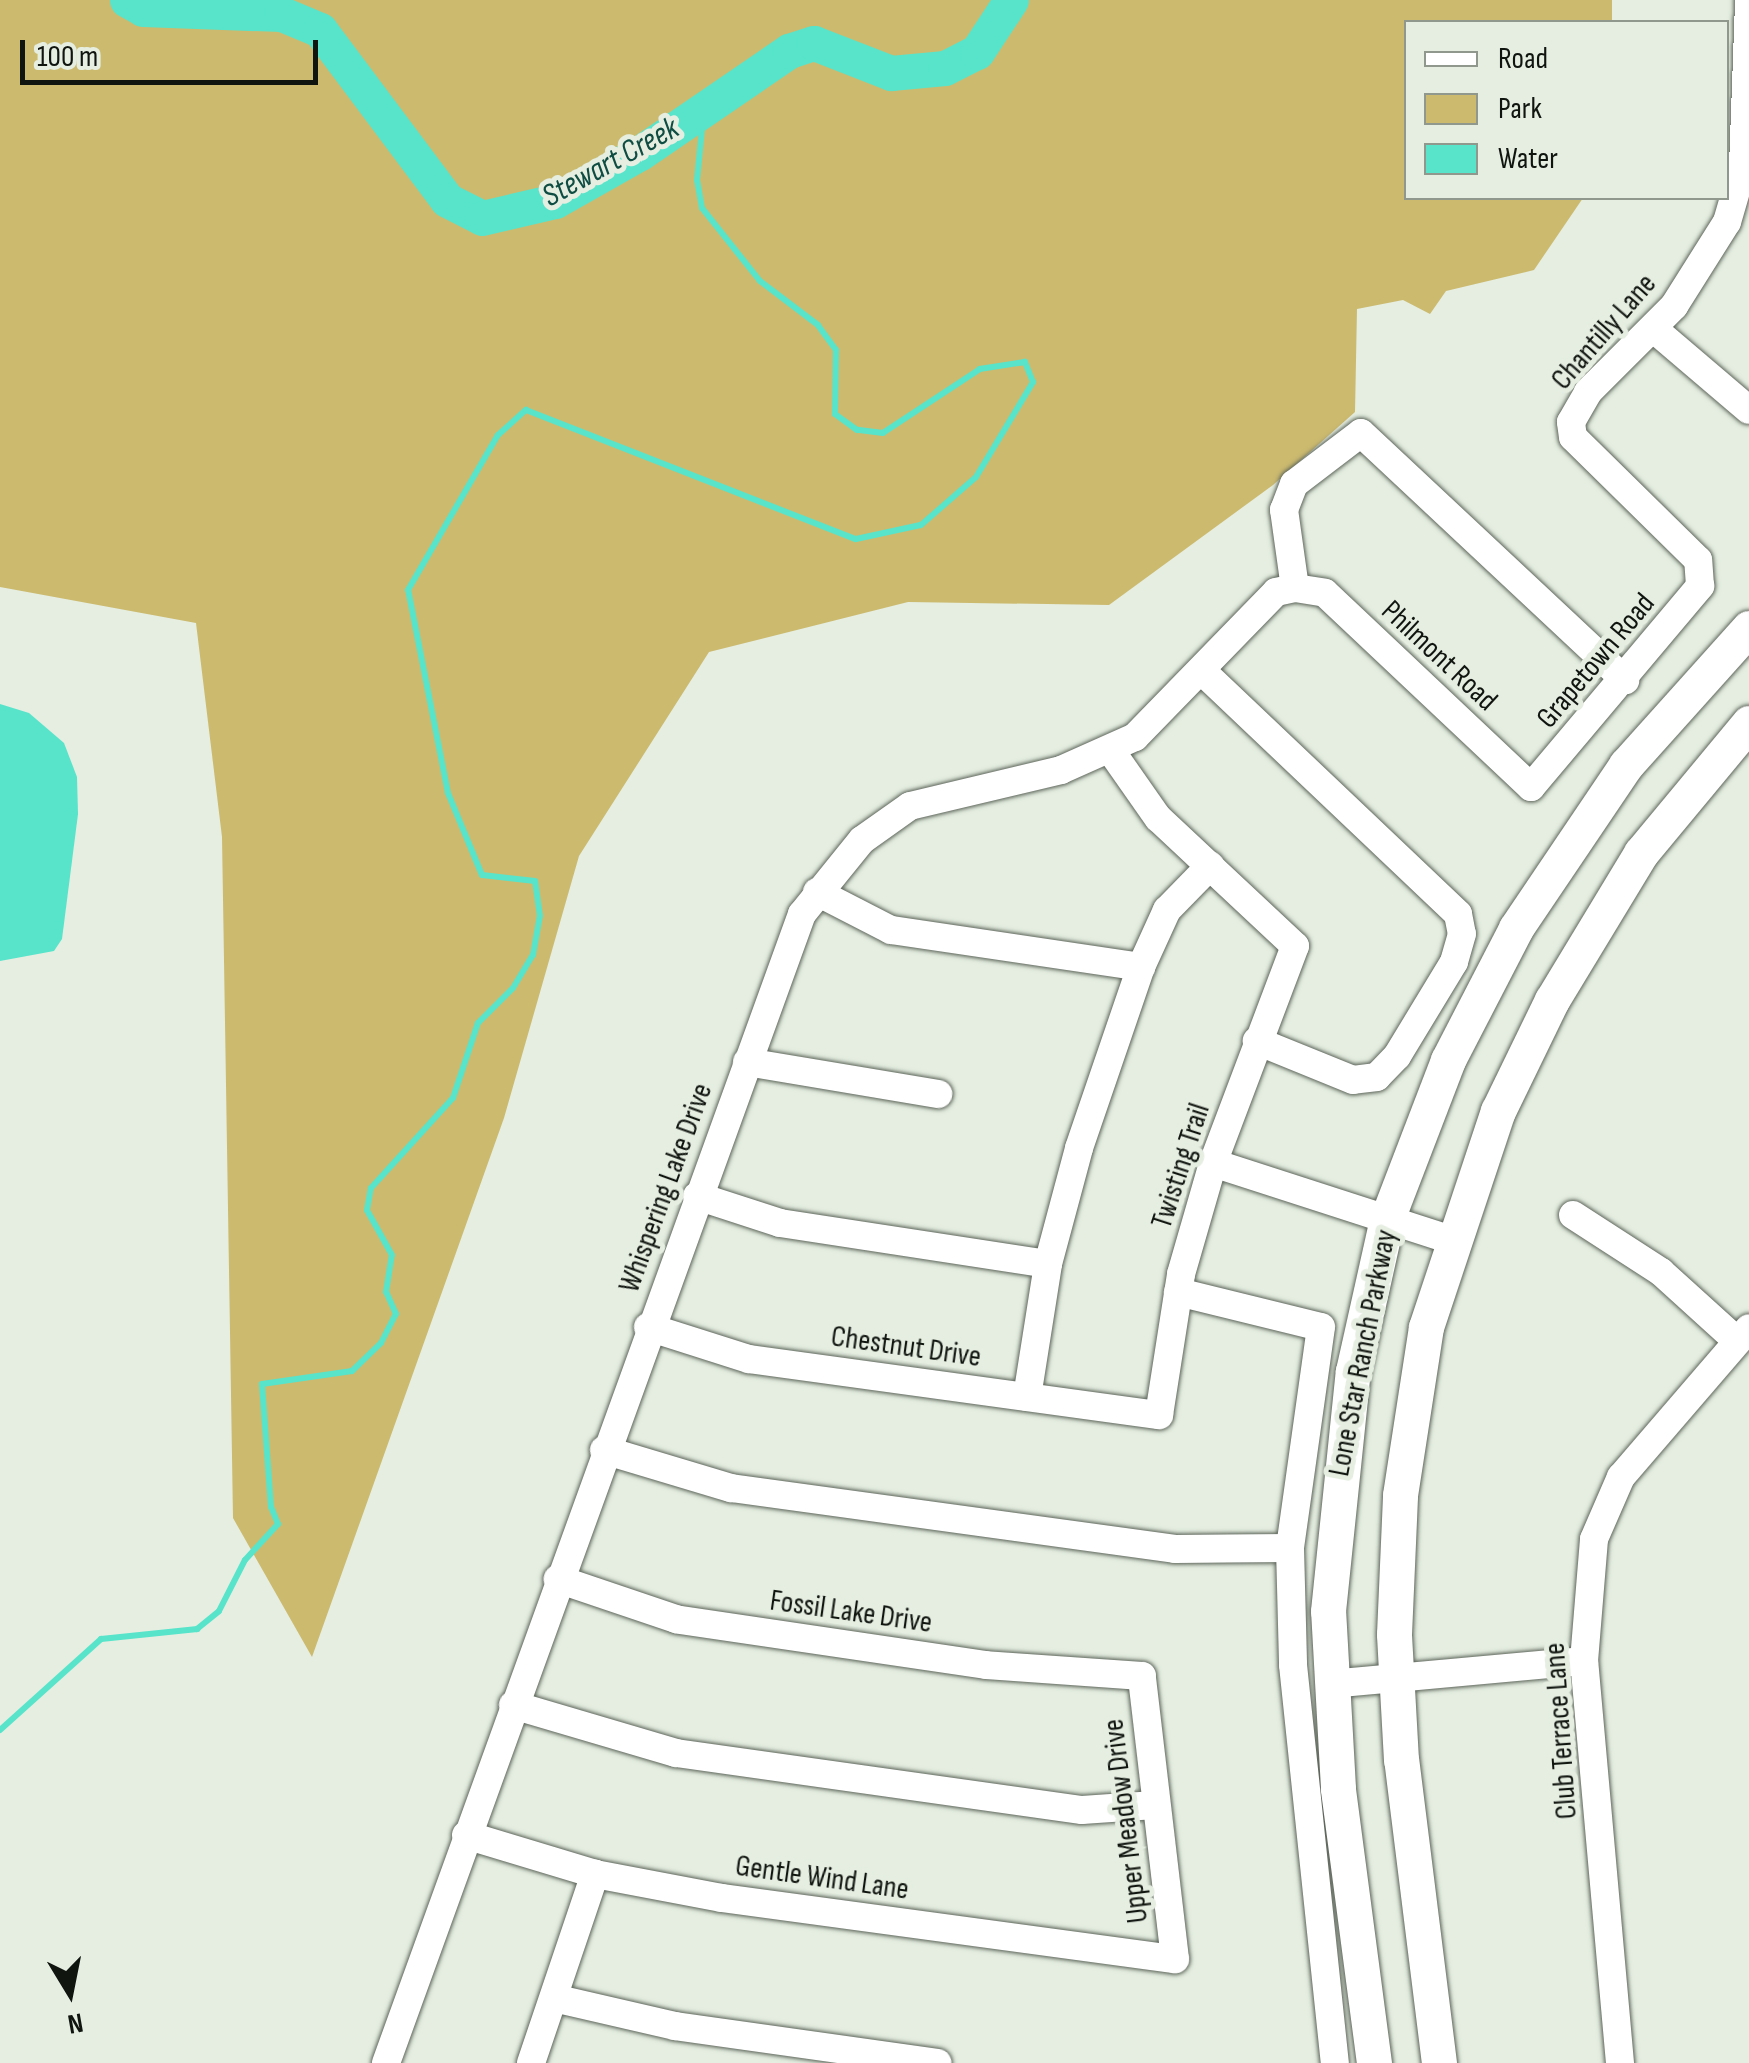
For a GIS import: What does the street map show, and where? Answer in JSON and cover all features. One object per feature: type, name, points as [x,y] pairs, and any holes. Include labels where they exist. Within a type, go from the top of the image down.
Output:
[{"type":"main road","name":"Lone Star Ranch Parkway","points":[[1374,2063],[1330,1684],[1336,1495],[1353,1371],[1388,1220],[1455,1044],[1516,928],[1626,765],[1749,628]]},
{"type":"main road","name":"Lone Star Ranch Parkway","points":[[1439,2063],[1395,1678],[1395,1543],[1406,1436],[1426,1327],[1450,1240],[1522,1056],[1586,939],[1641,854],[1749,723]]},
{"type":"street","name":"Chantilly Lane","points":[[1704,573],[1698,560],[1573,437],[1572,422],[1588,392],[1654,330],[1738,227],[1748,114],[1749,0]]},
{"type":"street","points":[[1654,330],[1749,410]]},
{"type":"street","points":[[1296,588],[1284,510],[1294,484],[1360,433],[1624,680]]},
{"type":"street","name":"Grapetown Road","points":[[1531,787],[1624,680],[1704,573]]},
{"type":"street","name":"Whispering Lake Drive","points":[[386,2063],[648,1327],[802,914],[862,840],[910,806],[1061,770],[1111,751],[1161,716],[1276,592],[1296,588]]},
{"type":"street","name":"Philmont Road","points":[[1296,588],[1325,593],[1531,787]]},
{"type":"street","points":[[1202,670],[1458,914],[1462,934],[1454,962],[1397,1056],[1377,1077],[1353,1080],[1258,1041]]},
{"type":"street","points":[[1027,1396],[1048,1264],[1079,1148],[1141,967],[1167,910],[1210,866],[1158,818],[1111,751]]},
{"type":"street","name":"Twisting Trail","points":[[1159,1415],[1178,1292],[1213,1163],[1296,946],[1210,866]]},
{"type":"street","points":[[817,892],[891,930],[1141,967]]},
{"type":"street","points":[[747,1062],[938,1094]]},
{"type":"street","points":[[1213,1163],[1450,1240]]},
{"type":"street","points":[[697,1196],[780,1223],[1048,1264]]},
{"type":"street","points":[[1572,1215],[1661,1272],[1743,1334]]},
{"type":"street","points":[[1178,1292],[1321,1327],[1290,1548],[1299,1771],[1335,2063]]},
{"type":"street","name":"Chestnut Drive","points":[[648,1327],[749,1359],[1159,1415]]},
{"type":"street","name":"Club Terrace Lane","points":[[1620,2063],[1584,1661],[1594,1540],[1621,1477],[1743,1334]]},
{"type":"street","points":[[604,1450],[731,1488],[1175,1549],[1290,1548]]},
{"type":"street","name":"Fossil Lake Drive","points":[[558,1579],[676,1619],[986,1665],[1142,1676]]},
{"type":"street","points":[[1330,1684],[1584,1661]]},
{"type":"street","name":"Upper Meadow Drive","points":[[1142,1676],[1175,1959]]},
{"type":"street","points":[[513,1704],[676,1753],[1082,1810],[1155,1806]]},
{"type":"street","name":"Gentle Wind Lane","points":[[466,1835],[595,1874],[1175,1959]]},
{"type":"street","points":[[531,2063],[558,1998],[595,1874]]},
{"type":"street","points":[[558,1998],[675,2026],[937,2063]]},
{"type":"green space","points":[[0,0],[1612,0],[1612,20],[1404,20],[1404,200],[1582,200],[1534,270],[1446,291],[1430,314],[1403,300],[1357,309],[1355,412],[1273,485],[1109,605],[908,602],[709,652],[579,856],[504,1118],[312,1657],[233,1518],[222,837],[196,623],[0,587]]},
{"type":"water","points":[[0,704],[29,713],[64,743],[77,777],[78,814],[62,939],[54,951],[0,961]]},
{"type":"waterway","name":"Stewart Creek","points":[[127,0],[143,9],[282,14],[320,30],[447,200],[482,218],[555,201],[640,153],[789,51],[814,43],[891,73],[945,68],[977,52],[1011,0]]},
{"type":"waterway","points":[[0,1730],[101,1639],[197,1629],[219,1611],[245,1560],[278,1524],[271,1507],[262,1384],[352,1371],[381,1343],[396,1314],[386,1292],[392,1255],[367,1210],[371,1188],[453,1098],[478,1023],[513,988],[533,955],[540,916],[535,881],[482,875],[448,793],[408,590],[498,435],[526,410],[856,539],[921,525],[976,477],[1033,382],[1025,362],[980,369],[883,433],[857,430],[835,414],[836,350],[818,325],[760,281],[702,208],[697,180],[704,109]]}]
